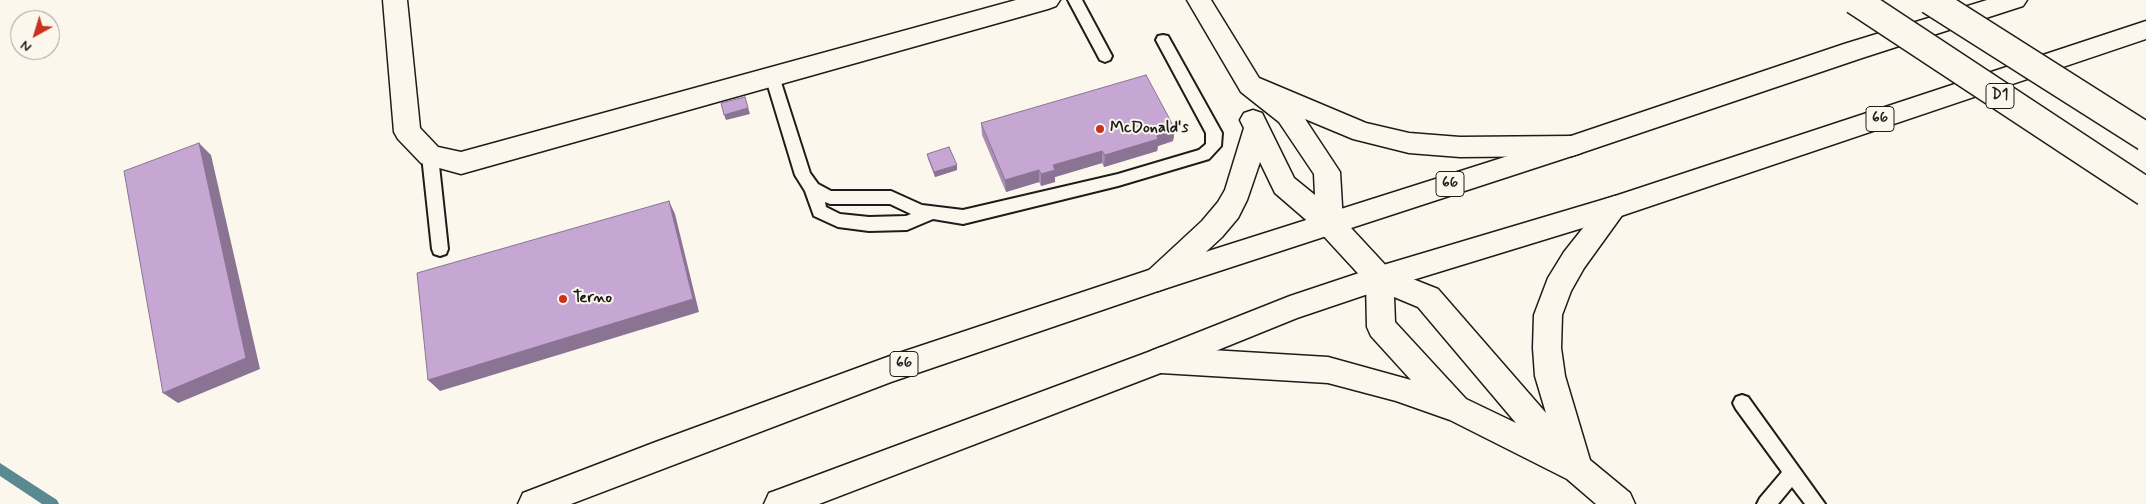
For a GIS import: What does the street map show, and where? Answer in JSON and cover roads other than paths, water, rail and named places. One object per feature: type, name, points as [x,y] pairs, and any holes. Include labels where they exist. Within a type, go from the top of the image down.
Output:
[{"type":"main road","points":[[395,0],[407,132],[430,156],[461,163],[1048,0]]},
{"type":"main road","points":[[1199,0],[1250,86],[1288,116],[1327,172],[1329,223]]},
{"type":"main road","name":"D1","points":[[1854,0],[2146,192]]},
{"type":"main road","points":[[1930,0],[2146,137]]},
{"type":"main road","name":"66","points":[[534,504],[890,368],[2015,0]]},
{"type":"main road","name":"66","points":[[780,504],[1161,360],[1290,308],[1380,278],[1615,207],[2146,30]]},
{"type":"main road","points":[[1250,86],[1250,114],[1284,185],[1329,223],[1380,278],[1428,298],[1512,397],[1578,469],[1619,504]]},
{"type":"main road","points":[[1250,86],[1362,132],[1409,143],[1460,147],[1572,146]]},
{"type":"main road","points":[[1158,279],[1212,229],[1228,210],[1238,192],[1257,128]]},
{"type":"main road","points":[[1578,469],[1550,376],[1547,348],[1548,315],[1558,287],[1574,260],[1615,207]]},
{"type":"main road","points":[[1380,278],[1381,327],[1458,409]]},
{"type":"main road","points":[[1161,360],[1328,370],[1396,388],[1458,409],[1578,469]]},
{"type":"lane","points":[[1075,0],[1105,56]]},
{"type":"lane","points":[[812,189],[830,196],[891,198],[920,211],[963,217],[1118,180],[1204,155],[1213,146],[1214,133],[1163,40]]},
{"type":"lane","points":[[772,76],[803,175],[812,189],[820,211],[838,220],[869,224],[907,223],[931,213]]},
{"type":"lane","points":[[430,156],[440,249]]},
{"type":"lane","points":[[1742,403],[1816,504]]},
{"type":"lane","points":[[1766,504],[1793,472]]},
{"type":"waterway","points":[[0,469],[53,504]]},
{"type":"place","name":"McDonald's","points":[[1100,129]]},
{"type":"place","name":"Terno","points":[[563,299]]}]
